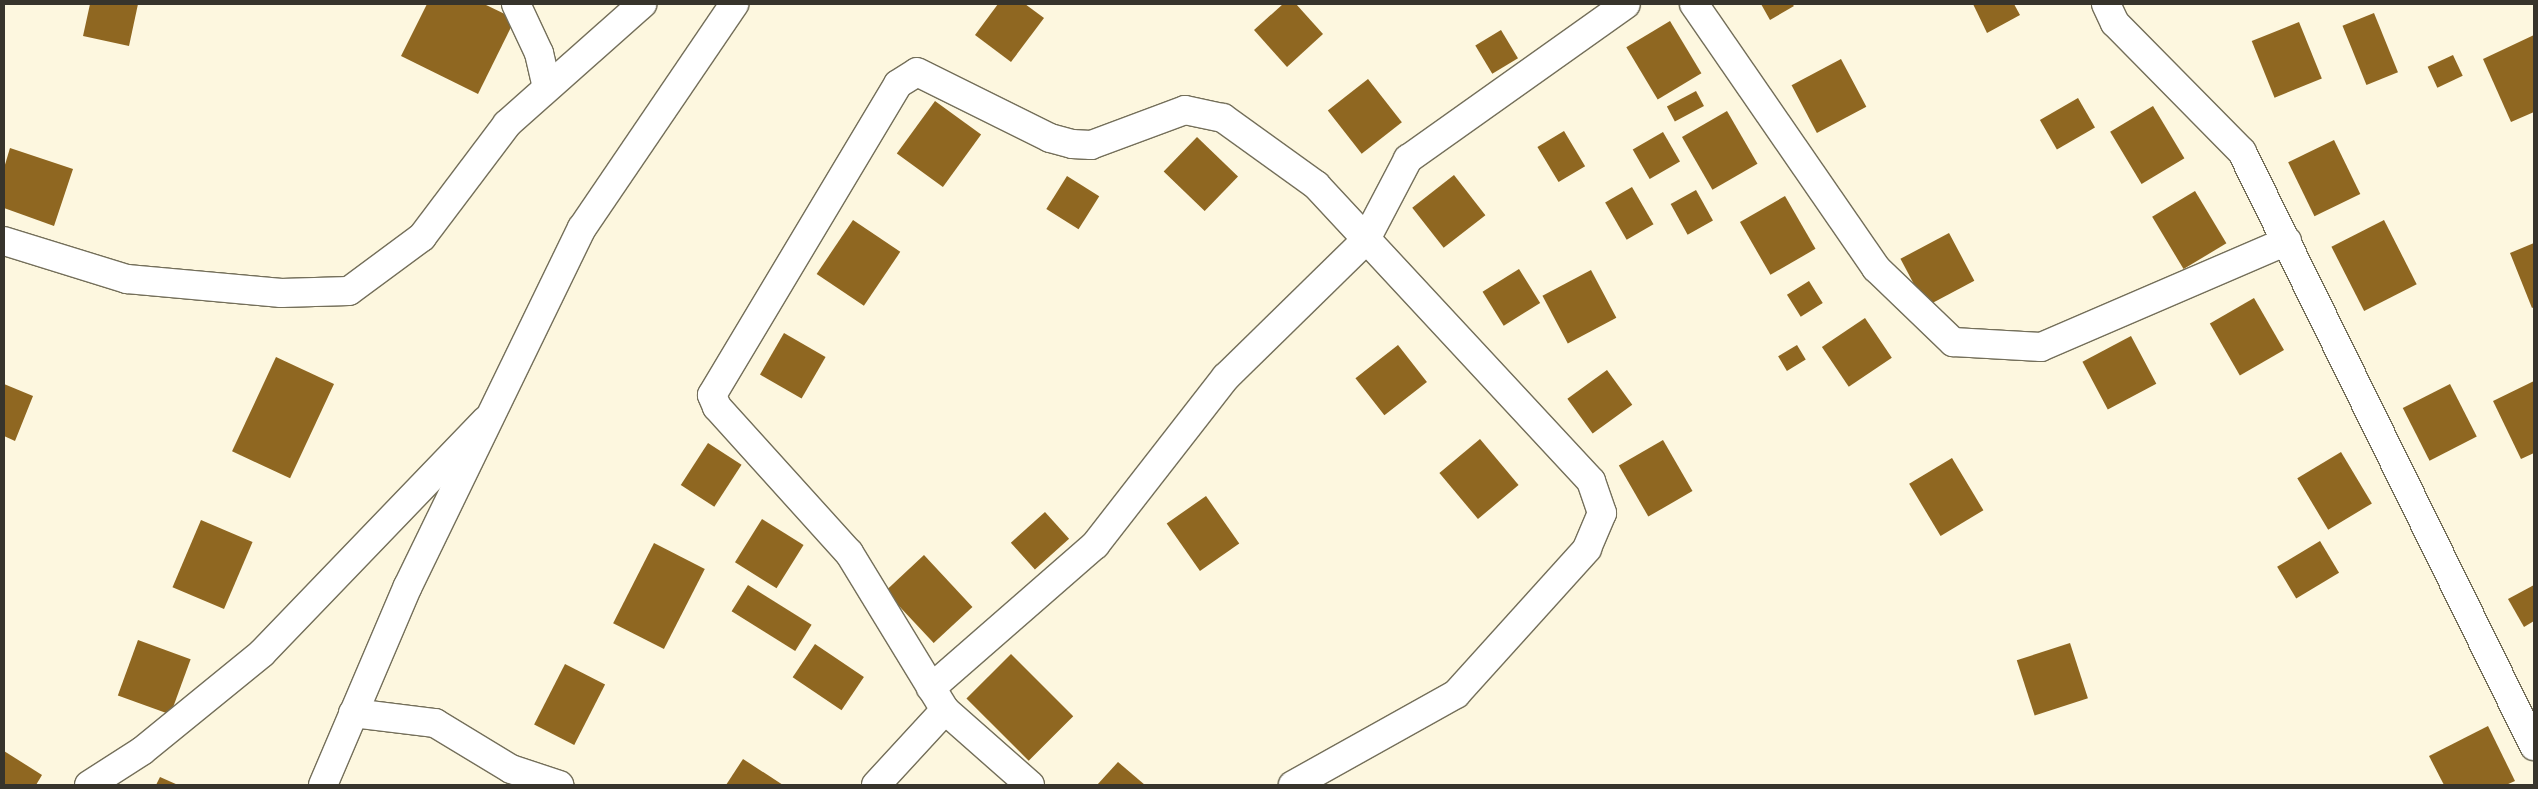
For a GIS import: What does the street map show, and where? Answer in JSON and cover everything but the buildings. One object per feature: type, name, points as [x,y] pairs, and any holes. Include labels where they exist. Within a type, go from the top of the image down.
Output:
[{"type":"street","points":[[516,4],[539,53],[546,87]]},
{"type":"street","points":[[4,241],[127,279],[281,293],[349,291],[422,237],[507,124],[546,87],[642,4]]},
{"type":"street","points":[[323,785],[353,713],[487,419],[582,228],[734,4]]},
{"type":"street","points":[[876,785],[938,699],[1095,545],[1226,377],[1365,241],[1408,159],[1626,4]]},
{"type":"street","points":[[1694,4],[1876,268],[1953,342],[2041,347],[2287,241]]},
{"type":"street","points":[[2106,4],[2115,23],[2242,152],[2534,746]]},
{"type":"street","points":[[1030,785],[938,699],[849,553],[717,407],[712,395],[898,84],[917,72],[1050,138],[1072,144],[1091,145],[1184,110],[1223,118],[1316,185],[1365,241],[1591,481],[1602,513],[1587,548],[1456,694],[1293,785]]},
{"type":"street","points":[[90,785],[142,751],[262,652],[487,419]]},
{"type":"street","points":[[353,713],[435,723],[511,769],[559,785]]}]
